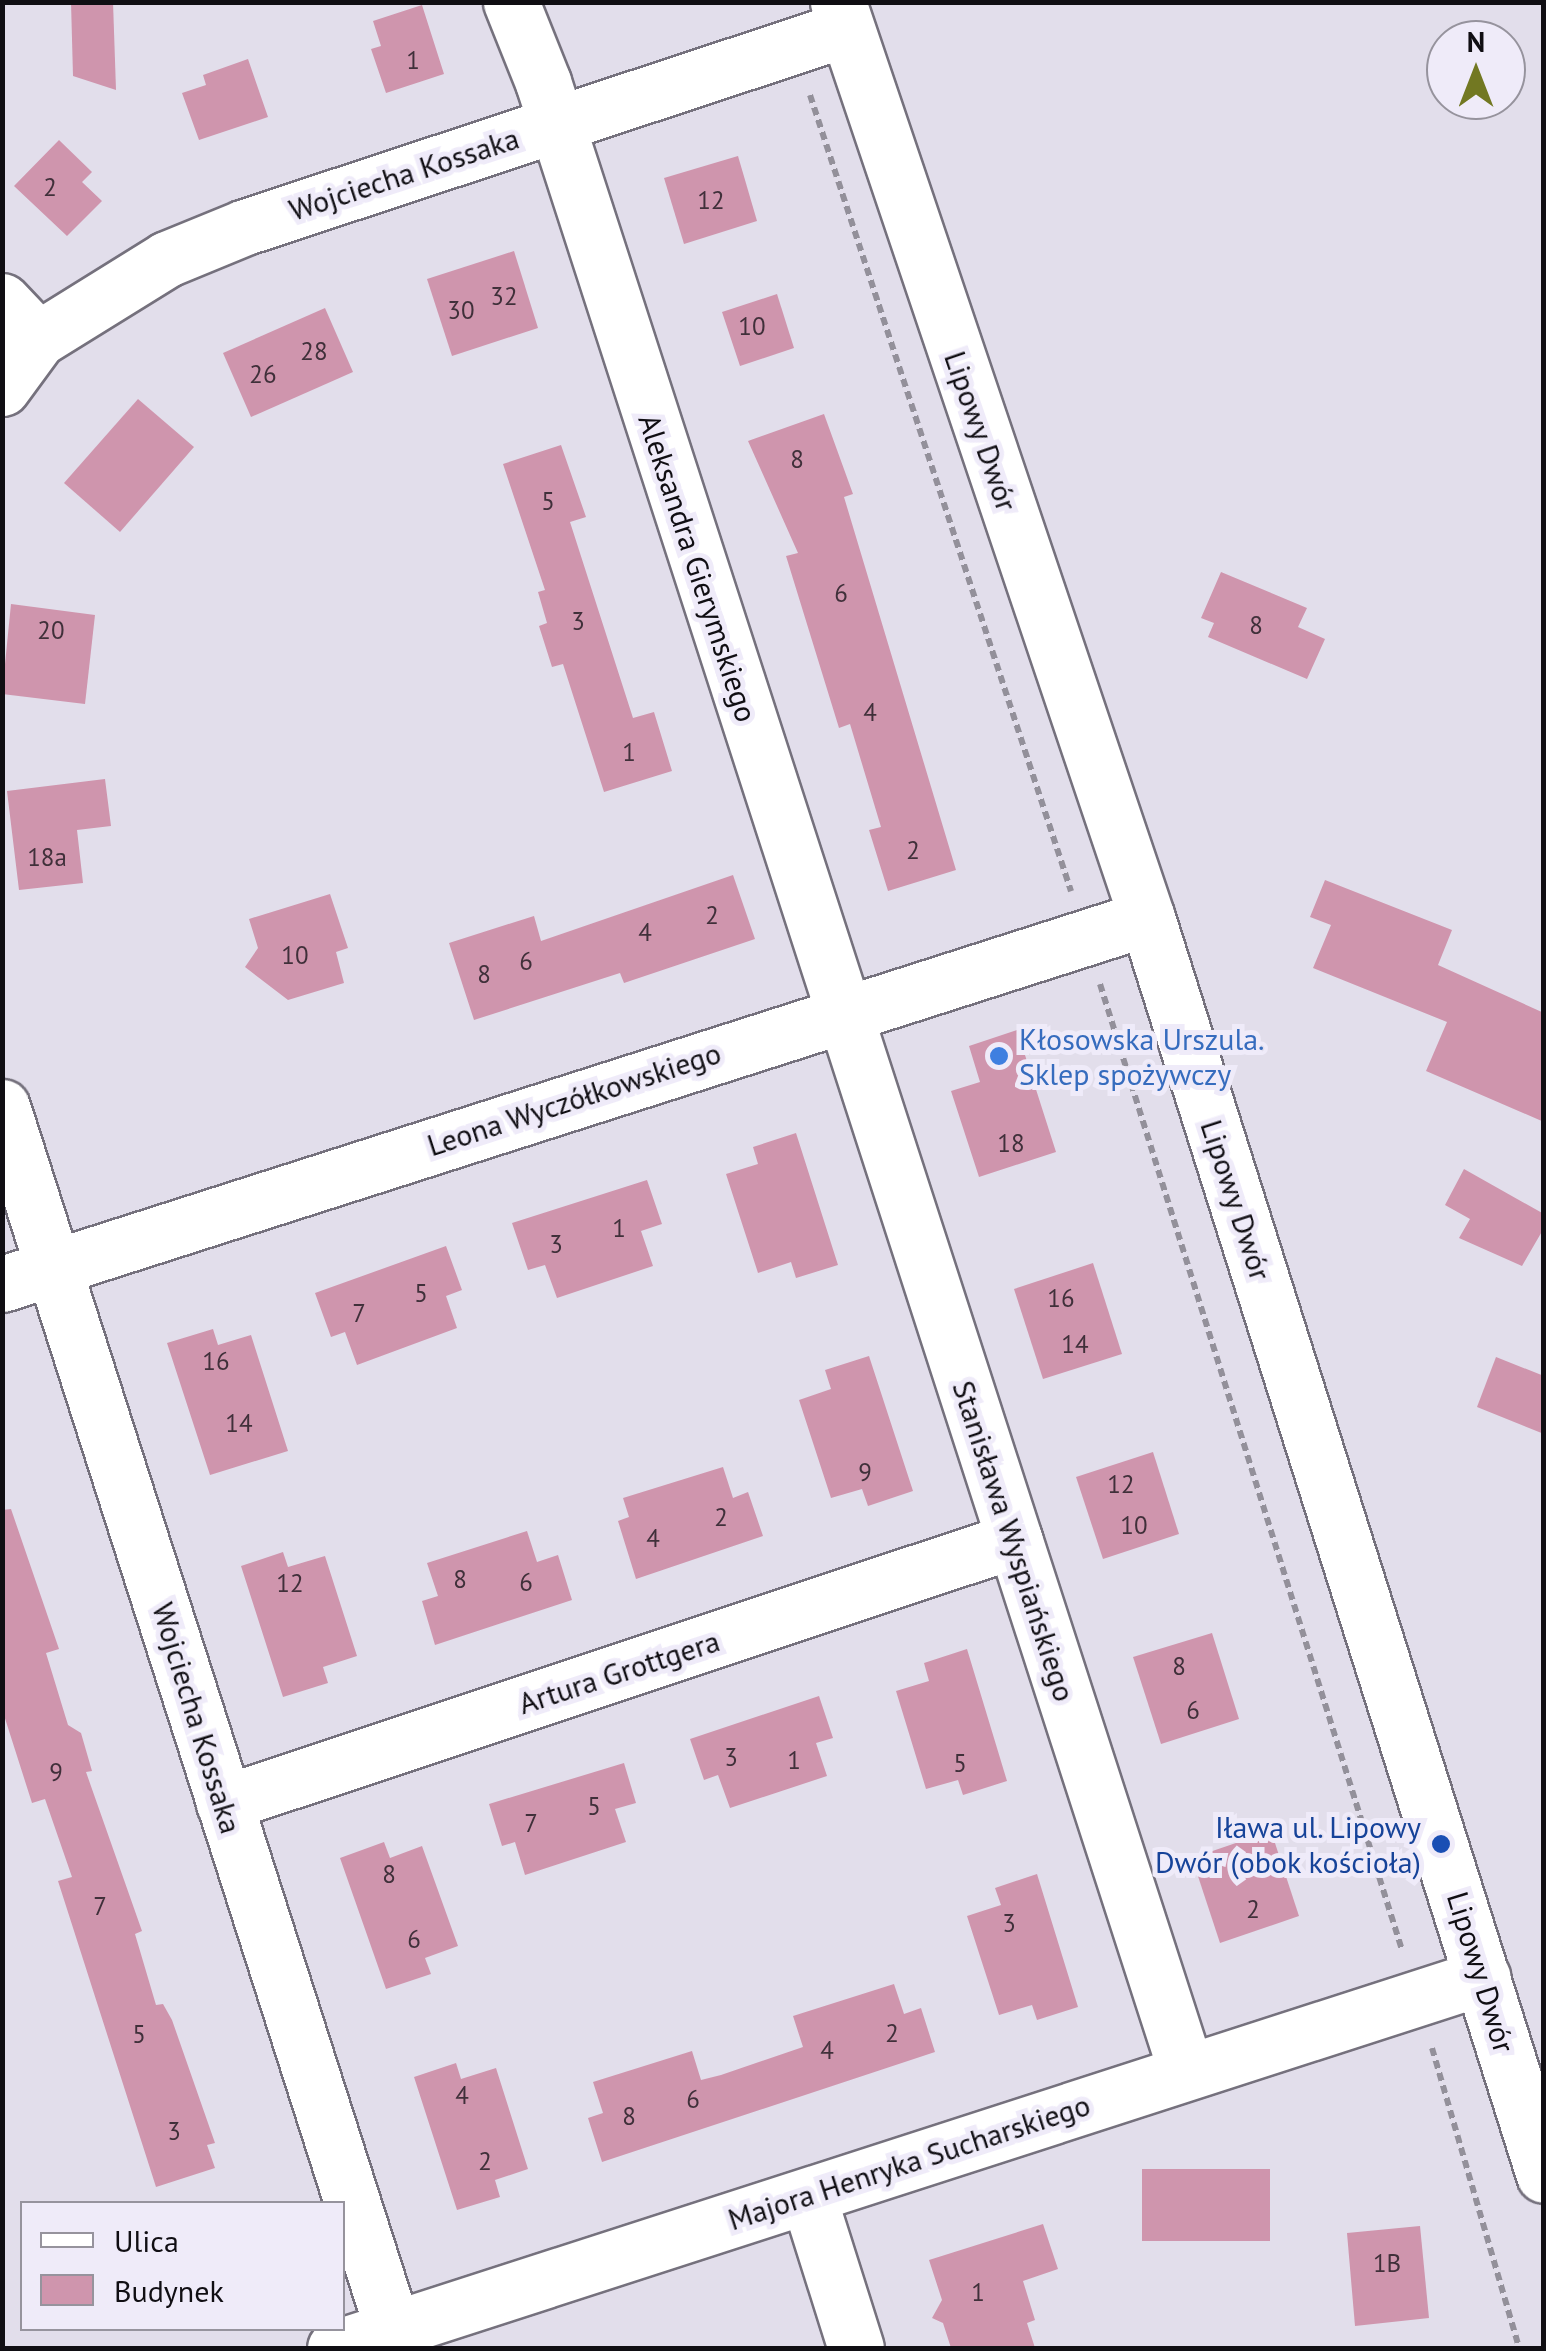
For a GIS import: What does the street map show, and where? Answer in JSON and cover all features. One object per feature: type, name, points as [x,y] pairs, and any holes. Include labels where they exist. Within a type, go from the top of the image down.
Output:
[{"type":"street","name":"Aleksandra Gierymskiego","points":[[511,2],[556,124],[841,1012]]},
{"type":"street","name":"Wojciecha Kossaka","points":[[2,388],[20,320],[167,259],[794,46],[842,16]]},
{"type":"street","name":"Lipowy Dwór","points":[[842,16],[1147,918],[1544,2175]]},
{"type":"street","name":"Leona Wyczółkowskiego","points":[[2,1284],[841,1012],[1147,918]]},
{"type":"street","name":"Stanisława Wyspiańskiego","points":[[841,1012],[1186,2070]]},
{"type":"street","name":"Wojciecha Kossaka","points":[[2,1107],[393,2330]]},
{"type":"street","name":"Artura Grottgera","points":[[224,1804],[1014,1540]]},
{"type":"street","name":"Majora Henryka Sucharskiego","points":[[335,2348],[1483,1977]]},
{"type":"street","points":[[808,2196],[856,2348]]},
{"type":"path","points":[[794,46],[1086,936],[1417,1998],[1519,2348]]},
{"type":"building","points":[[71,2],[113,2],[116,90],[73,76]]},
{"type":"building","points":[[422,5],[444,74],[386,93],[371,49],[381,46],[373,21]]},
{"type":"building","points":[[248,59],[268,117],[199,140],[182,93],[206,85],[203,75]]},
{"type":"building","points":[[59,140],[92,172],[82,182],[102,201],[67,236],[14,186]]},
{"type":"building","points":[[738,156],[757,221],[684,244],[664,178]]},
{"type":"building","points":[[514,251],[538,328],[452,356],[427,279]]},
{"type":"building","points":[[777,294],[794,348],[740,366],[722,312]]},
{"type":"building","points":[[325,308],[353,372],[251,417],[223,353]]},
{"type":"building","points":[[138,399],[194,447],[120,532],[64,483]]},
{"type":"building","points":[[824,414],[853,494],[844,497],[956,870],[888,891],[869,830],[881,827],[850,724],[839,728],[786,556],[798,553],[748,441]]},
{"type":"building","points":[[561,445],[586,517],[570,522],[633,718],[654,712],[672,771],[604,792],[563,664],[552,667],[539,626],[547,623],[538,592],[545,590],[503,464]]},
{"type":"building","points":[[1221,572],[1307,608],[1298,627],[1325,639],[1307,679],[1208,637],[1214,623],[1201,618]]},
{"type":"building","points":[[11,604],[95,615],[85,704],[2,694]]},
{"type":"building","points":[[105,779],[111,826],[77,830],[83,883],[19,890],[7,791]]},
{"type":"building","points":[[733,875],[755,939],[624,983],[620,973],[474,1020],[449,943],[534,916],[541,941]]},
{"type":"building","points":[[1325,880],[1452,930],[1438,965],[1544,1013],[1544,1122],[1426,1071],[1447,1022],[1313,968],[1331,925],[1310,917]]},
{"type":"building","points":[[330,894],[348,948],[336,952],[344,983],[288,1000],[245,967],[258,948],[249,919]]},
{"type":"building","points":[[1017,1030],[1056,1152],[979,1177],[951,1091],[980,1082],[969,1046]]},
{"type":"building","points":[[796,1133],[838,1265],[796,1278],[791,1262],[758,1273],[726,1174],[758,1164],[753,1147]]},
{"type":"building","points":[[1464,1169],[1544,1214],[1544,1228],[1522,1266],[1459,1238],[1470,1219],[1445,1205]]},
{"type":"building","points":[[647,1180],[662,1224],[641,1231],[653,1266],[557,1298],[545,1265],[528,1270],[512,1223]]},
{"type":"building","points":[[446,1246],[462,1290],[446,1296],[457,1328],[357,1365],[345,1332],[331,1337],[315,1293]]},
{"type":"building","points":[[1093,1263],[1122,1354],[1043,1379],[1014,1289]]},
{"type":"building","points":[[213,1329],[218,1345],[251,1335],[288,1451],[210,1475],[167,1343]]},
{"type":"building","points":[[869,1356],[913,1491],[868,1506],[862,1489],[831,1498],[799,1400],[831,1389],[825,1370]]},
{"type":"building","points":[[1496,1357],[1544,1376],[1544,1434],[1477,1407]]},
{"type":"building","points":[[1153,1452],[1179,1534],[1103,1559],[1076,1477]]},
{"type":"building","points":[[723,1467],[733,1498],[748,1492],[763,1536],[636,1579],[618,1521],[629,1517],[623,1498]]},
{"type":"building","points":[[11,1509],[59,1649],[46,1653],[68,1725],[81,1733],[92,1771],[86,1772],[142,1931],[135,1934],[156,2005],[163,2004],[172,2020],[215,2143],[207,2145],[215,2168],[156,2187],[58,1881],[72,1877],[45,1799],[32,1803],[2,1709],[2,1510]]},
{"type":"building","points":[[527,1531],[537,1562],[558,1555],[572,1600],[435,1645],[422,1601],[438,1596],[427,1563]]},
{"type":"building","points":[[283,1552],[288,1567],[325,1556],[357,1656],[323,1667],[328,1683],[283,1697],[241,1566]]},
{"type":"building","points":[[1212,1633],[1239,1719],[1161,1744],[1133,1657]]},
{"type":"building","points":[[967,1649],[1007,1781],[963,1795],[958,1780],[926,1789],[896,1691],[929,1681],[924,1663]]},
{"type":"building","points":[[819,1696],[833,1738],[816,1743],[827,1776],[730,1808],[718,1775],[704,1780],[690,1739]]},
{"type":"building","points":[[624,1763],[636,1803],[615,1809],[626,1842],[525,1875],[515,1842],[502,1846],[489,1804]]},
{"type":"building","points":[[1271,1831],[1299,1916],[1220,1943],[1192,1858]]},
{"type":"building","points":[[384,1842],[390,1858],[422,1846],[458,1946],[425,1958],[431,1974],[386,1989],[340,1858]]},
{"type":"building","points":[[1037,1874],[1078,2007],[1037,2020],[1032,2005],[999,2015],[967,1916],[1001,1905],[995,1888]]},
{"type":"building","points":[[894,1984],[904,2014],[921,2008],[935,2052],[602,2162],[588,2118],[603,2113],[593,2082],[692,2051],[701,2080],[721,2075],[803,2047],[793,2016]]},
{"type":"building","points":[[456,2063],[461,2079],[496,2068],[528,2169],[495,2180],[500,2197],[457,2210],[414,2077]]},
{"type":"building","points":[[1142,2169],[1270,2169],[1270,2241],[1142,2241]]},
{"type":"building","points":[[1043,2224],[1058,2269],[1023,2281],[1035,2320],[1027,2323],[1035,2348],[951,2348],[943,2323],[932,2318],[942,2300],[929,2260]]},
{"type":"building","points":[[1420,2226],[1429,2318],[1355,2326],[1347,2233]]},
{"type":"place","name":"Kłosowska Urszula. Sklep spożywczy","points":[[999,1056]]},
{"type":"place","name":"Iława ul. Lipowy Dwór (obok kościoła)","points":[[1441,1844]]}]
